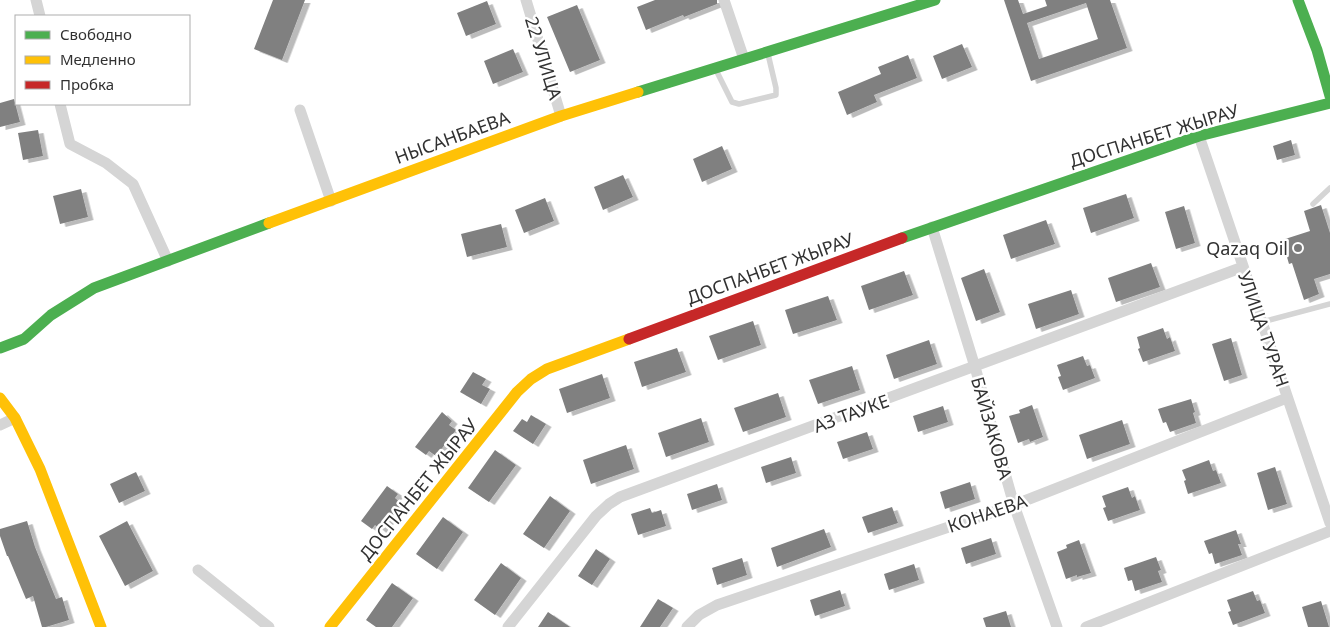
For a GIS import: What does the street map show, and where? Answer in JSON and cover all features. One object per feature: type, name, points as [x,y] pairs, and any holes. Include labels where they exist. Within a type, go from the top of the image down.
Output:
[{"type":"street","points":[[36,0],[40,15]]},
{"type":"street","name":"22 УЛИЦА","points":[[526,0],[561,116]]},
{"type":"street","points":[[724,0],[744,59]]},
{"type":"street","name":"НЫСАНБАЕВА","points":[[0,348],[24,339],[52,314],[94,288],[561,116],[768,52],[908,4],[935,0]]},
{"type":"street","points":[[1298,0],[1317,50],[1330,96]]},
{"type":"street","points":[[1317,50],[1330,50]]},
{"type":"street","name":"ДОСПАНБЕТ ЖЫРАУ","points":[[330,627],[518,392],[531,379],[547,369],[932,226],[1199,136],[1330,103]]},
{"type":"street","points":[[60,105],[70,144],[106,163],[133,184],[168,261]]},
{"type":"street","points":[[300,110],[330,201]]},
{"type":"street","name":"УЛИЦА ТУРАН","points":[[1199,136],[1330,523]]},
{"type":"street","name":"БАЙЗАКОВА","points":[[932,226],[1014,505],[1057,627]]},
{"type":"street","name":"АЗ ТАУКЕ","points":[[508,627],[596,516],[620,497],[1244,267]]},
{"type":"street","points":[[0,398],[14,418],[40,469],[101,627]]},
{"type":"street","name":"КОНАЕВА","points":[[688,627],[700,615],[717,605],[1014,505],[1288,398]]},
{"type":"street","points":[[0,425],[14,418]]},
{"type":"street","points":[[1086,627],[1330,531]]},
{"type":"street","points":[[198,570],[269,627]]},
{"type":"lane","points":[[715,68],[732,102],[739,104],[776,95],[768,52]]},
{"type":"lane","points":[[1313,204],[1330,188]]},
{"type":"lane","points":[[1262,322],[1330,304]]},
{"type":"building","points":[[273,0],[305,0],[282,60],[254,49]]},
{"type":"building","points":[[655,0],[717,0],[717,4],[646,30],[637,7]]},
{"type":"building","points":[[1004,0],[1018,0],[1023,14],[1047,6],[1045,0],[1110,0],[1127,48],[1031,81]],"holes":[[[1086,3],[1098,39],[1039,59],[1027,23]]]},
{"type":"building","points":[[487,1],[496,24],[466,36],[457,13]]},
{"type":"building","points":[[577,5],[600,60],[570,72],[547,17]]},
{"type":"building","points":[[962,44],[972,67],[942,79],[933,56]]},
{"type":"building","points":[[513,49],[523,72],[493,84],[484,61]]},
{"type":"building","points":[[908,55],[917,78],[874,95],[877,102],[847,115],[838,92],[881,74],[878,67]]},
{"type":"building","points":[[14,99],[20,122],[0,127],[0,103]]},
{"type":"building","points":[[38,130],[43,156],[23,160],[18,133]]},
{"type":"building","points":[[1291,140],[1295,155],[1277,160],[1273,146]]},
{"type":"building","points":[[722,146],[732,169],[702,182],[693,159]]},
{"type":"building","points":[[623,175],[633,197],[603,210],[594,187]]},
{"type":"building","points":[[81,189],[88,217],[60,224],[53,196]]},
{"type":"building","points":[[1126,194],[1134,218],[1091,233],[1083,208]]},
{"type":"building","points":[[545,198],[554,221],[524,233],[515,210]]},
{"type":"building","points":[[1321,205],[1330,233],[1330,274],[1314,279],[1319,294],[1304,300],[1292,263],[1289,264],[1282,240],[1310,231],[1304,211]]},
{"type":"building","points":[[1184,206],[1195,243],[1176,249],[1165,212]]},
{"type":"building","points":[[1046,220],[1055,244],[1011,259],[1003,235]]},
{"type":"building","points":[[501,224],[507,247],[467,257],[461,234]]},
{"type":"building","points":[[1151,263],[1160,287],[1116,302],[1108,278]]},
{"type":"building","points":[[984,269],[1000,312],[976,321],[961,278]]},
{"type":"building","points":[[904,271],[913,295],[869,310],[861,286]]},
{"type":"building","points":[[1071,290],[1079,314],[1036,329],[1028,304]]},
{"type":"building","points":[[828,296],[837,320],[793,334],[785,310]]},
{"type":"building","points":[[753,321],[761,345],[718,360],[709,336]]},
{"type":"building","points":[[1163,328],[1167,339],[1170,337],[1175,351],[1143,362],[1138,349],[1140,348],[1137,337]]},
{"type":"building","points":[[1231,338],[1242,375],[1224,381],[1212,344]]},
{"type":"building","points":[[929,340],[937,364],[894,379],[886,355]]},
{"type":"building","points":[[677,348],[686,372],[642,387],[634,362]]},
{"type":"building","points":[[1083,356],[1087,366],[1090,365],[1095,378],[1063,390],[1058,377],[1061,376],[1057,365]]},
{"type":"building","points":[[852,366],[860,390],[818,404],[809,380]]},
{"type":"building","points":[[473,372],[486,379],[482,385],[490,389],[481,404],[460,392]]},
{"type":"building","points":[[602,374],[610,398],[567,413],[559,389]]},
{"type":"building","points":[[778,393],[786,417],[743,432],[734,408]]},
{"type":"building","points":[[1191,399],[1196,423],[1170,432],[1166,422],[1163,423],[1158,409]]},
{"type":"building","points":[[1032,405],[1043,437],[1030,442],[1029,439],[1018,443],[1009,416],[1020,413],[1019,410]]},
{"type":"building","points":[[943,406],[948,422],[918,432],[913,416]]},
{"type":"building","points":[[442,412],[452,421],[449,425],[456,430],[436,456],[429,451],[426,455],[415,447]]},
{"type":"building","points":[[531,415],[546,424],[533,444],[513,431],[522,419],[527,422]]},
{"type":"building","points":[[701,418],[709,442],[666,457],[658,433]]},
{"type":"building","points":[[1122,420],[1130,444],[1087,459],[1079,435]]},
{"type":"building","points":[[867,432],[873,449],[843,459],[837,442]]},
{"type":"building","points":[[626,445],[634,469],[591,484],[583,460]]},
{"type":"building","points":[[495,450],[516,465],[489,502],[468,488]]},
{"type":"building","points":[[791,457],[796,473],[766,483],[761,467]]},
{"type":"building","points":[[1209,460],[1213,471],[1216,470],[1221,483],[1188,494],[1182,470]]},
{"type":"building","points":[[1275,467],[1287,504],[1268,510],[1257,473]]},
{"type":"building","points":[[136,472],[145,491],[119,503],[110,484]]},
{"type":"building","points":[[970,482],[975,499],[945,509],[940,492]]},
{"type":"building","points":[[717,484],[722,500],[692,510],[687,494]]},
{"type":"building","points":[[387,486],[398,494],[395,498],[402,504],[381,530],[375,525],[372,529],[361,521]]},
{"type":"building","points":[[1128,487],[1132,498],[1135,496],[1140,510],[1108,521],[1103,508],[1106,507],[1102,496]]},
{"type":"building","points":[[550,496],[570,511],[544,548],[523,534]]},
{"type":"building","points":[[892,507],[898,523],[868,533],[862,517]]},
{"type":"building","points":[[650,508],[652,513],[661,510],[666,526],[638,535],[631,514]]},
{"type":"building","points":[[443,517],[463,532],[437,569],[416,554]]},
{"type":"building","points":[[27,521],[35,547],[56,599],[62,597],[69,620],[46,627],[42,627],[33,596],[26,599],[0,536],[0,529]]},
{"type":"building","points":[[127,521],[153,571],[125,586],[99,536]]},
{"type":"building","points":[[824,529],[831,547],[777,567],[771,548]]},
{"type":"building","points":[[1236,530],[1241,544],[1238,544],[1242,555],[1215,564],[1212,553],[1209,554],[1204,541]]},
{"type":"building","points":[[991,538],[996,554],[966,564],[961,548]]},
{"type":"building","points":[[1079,540],[1091,573],[1066,579],[1057,552],[1067,548],[1066,545]]},
{"type":"building","points":[[596,549],[610,559],[592,585],[578,576]]},
{"type":"building","points":[[1156,557],[1161,570],[1158,571],[1162,582],[1135,591],[1132,580],[1128,581],[1124,568]]},
{"type":"building","points":[[742,558],[747,575],[717,585],[712,568]]},
{"type":"building","points":[[501,563],[521,578],[495,615],[474,600]]},
{"type":"building","points":[[914,564],[919,580],[889,590],[884,574]]},
{"type":"building","points":[[392,583],[413,598],[392,627],[376,627],[366,620]]},
{"type":"building","points":[[840,590],[845,606],[815,616],[810,600]]},
{"type":"building","points":[[1253,591],[1257,601],[1260,600],[1265,613],[1233,625],[1228,612],[1231,611],[1227,600]]},
{"type":"building","points":[[658,599],[673,608],[660,627],[640,627]]},
{"type":"building","points":[[1321,601],[1329,627],[1308,627],[1302,607]]},
{"type":"building","points":[[1006,611],[1011,627],[986,627],[983,618]]},
{"type":"building","points":[[548,612],[570,627],[538,627]]},
{"type":"traffic: fast","points":[[638,92],[935,0]]},
{"type":"traffic: fast","points":[[1298,0],[1317,50],[1330,96]]},
{"type":"traffic: fast","points":[[902,238],[1199,136],[1330,103]]},
{"type":"traffic: fast","points":[[0,348],[24,339],[51,315],[94,288],[269,223]]},
{"type":"traffic: slow","points":[[269,223],[561,116],[638,92]]},
{"type":"traffic: slow","points":[[330,627],[517,392],[531,379],[547,369],[629,339]]},
{"type":"traffic: slow","points":[[0,398],[15,418],[40,469],[101,627]]},
{"type":"traffic: jam","points":[[629,339],[902,238]]},
{"type":"place","name":"Qazaq Oil","points":[[1298,248]]}]
